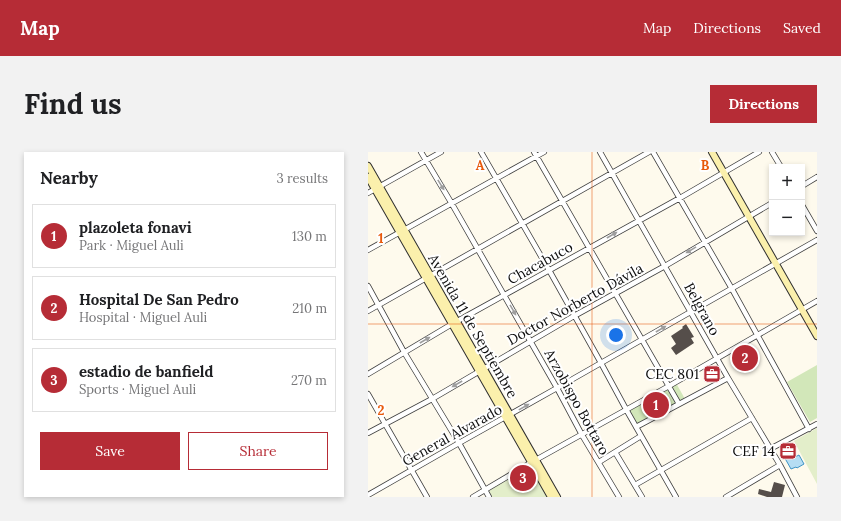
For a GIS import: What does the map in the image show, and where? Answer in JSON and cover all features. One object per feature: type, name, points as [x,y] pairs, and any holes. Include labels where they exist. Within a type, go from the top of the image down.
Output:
[{"type":"main road","points":[[712,152],[817,336]]},
{"type":"main road","name":"Avenida 11 de Septiembre","points":[[368,166],[377,188]]},
{"type":"main road","name":"Avenida 11 de Septiembre","points":[[368,176],[377,188],[534,461],[557,497]]},
{"type":"main road","name":"Avenida 11 de Septiembre","points":[[534,461],[551,497]]},
{"type":"street","name":"Arzobispo Bottaro","points":[[420,152],[478,249],[582,435],[619,497]]},
{"type":"street","points":[[368,193],[440,152]]},
{"type":"street","points":[[481,152],[676,497]]},
{"type":"street","points":[[368,250],[496,179],[535,154],[544,152]]},
{"type":"street","name":"Belgrano","points":[[600,152],[797,497]]},
{"type":"street","points":[[368,310],[648,152]]},
{"type":"street","points":[[653,152],[758,335],[809,429]]},
{"type":"street","name":"Chacabuco","points":[[368,374],[454,323],[680,198],[759,152]]},
{"type":"street","points":[[772,152],[778,164]]},
{"type":"street","points":[[535,154],[679,404]]},
{"type":"street","points":[[805,184],[817,177]]},
{"type":"street","name":"Doctor Norberto Dávila","points":[[368,433],[432,399],[769,205]]},
{"type":"street","points":[[805,210],[817,231]]},
{"type":"street","name":"General Alvarado","points":[[368,495],[817,240]]},
{"type":"street","points":[[368,286],[404,352],[489,497]]},
{"type":"street","points":[[473,497],[817,301]]},
{"type":"street","points":[[636,427],[728,378]]},
{"type":"street","points":[[368,394],[426,497]]},
{"type":"street","points":[[635,485],[752,418]]},
{"type":"street","points":[[770,449],[817,424]]},
{"type":"street","points":[[599,462],[642,436]]},
{"type":"street","points":[[616,452],[642,497]]},
{"type":"street","points":[[726,497],[780,465]]},
{"type":"green space","points":[[817,365],[817,418],[810,422],[787,382]]},
{"type":"green space","points":[[676,383],[685,399],[637,426],[627,411]]},
{"type":"green space","points":[[817,428],[817,484],[794,441]]},
{"type":"green space","points":[[529,464],[548,497],[492,497],[489,491]]},
{"type":"water","points":[[790,449],[795,457],[799,455],[804,464],[797,468],[791,469],[782,453]]},
{"type":"building","points":[[686,324],[694,337],[691,338],[694,343],[676,355],[671,348],[676,344],[671,336],[683,328],[682,327]]},
{"type":"building","points":[[747,351],[751,359],[742,364],[738,357]]},
{"type":"building","points":[[774,482],[785,485],[782,497],[767,497],[758,494],[759,489],[771,492]]},
{"type":"place","name":"Hospital De San Pedro","points":[[745,358]]},
{"type":"place","name":"CEC 801","points":[[712,374]]},
{"type":"place","name":"plazoleta fonavi","points":[[656,405]]},
{"type":"place","name":"CEF 14","points":[[788,451]]},
{"type":"place","name":"estadio de banfield","points":[[523,478]]}]
